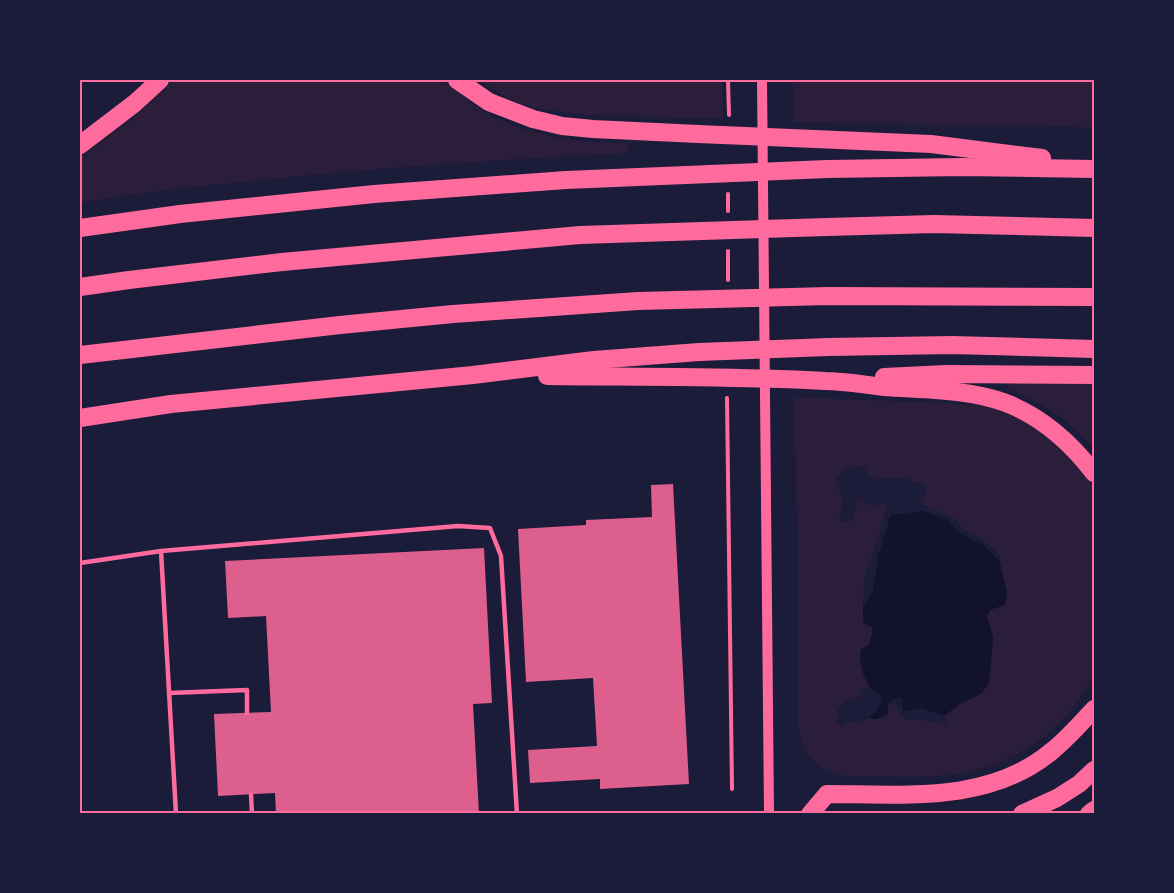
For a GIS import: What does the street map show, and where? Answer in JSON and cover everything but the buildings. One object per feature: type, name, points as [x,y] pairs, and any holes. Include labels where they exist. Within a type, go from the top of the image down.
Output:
[{"type":"highway","points":[[80,145],[135,103],[160,80]]},
{"type":"highway","points":[[457,80],[489,102],[533,119],[562,126],[931,144],[1095,167]]},
{"type":"highway","points":[[80,228],[180,214],[374,194],[566,180],[827,169],[961,166],[1095,167]]},
{"type":"highway","points":[[80,287],[129,279],[282,262],[580,236],[827,226],[1095,228]]},
{"type":"highway","points":[[80,355],[453,314],[638,301],[828,296],[1095,297]]},
{"type":"highway","points":[[80,418],[171,404],[473,375],[594,360],[699,352],[952,345],[1095,349]]},
{"type":"highway","points":[[828,381],[946,374],[1095,375]]},
{"type":"highway","points":[[473,375],[699,377],[828,381],[983,397],[1007,404],[1049,427],[1066,441],[1095,473]]},
{"type":"highway","points":[[810,813],[827,794],[958,792],[990,785],[1014,776],[1051,752],[1068,738],[1095,709]]},
{"type":"highway","points":[[1022,813],[1057,798],[1095,770]]},
{"type":"highway","points":[[1089,813],[1095,810]]},
{"type":"street","points":[[762,80],[769,813]]},
{"type":"lane","points":[[80,563],[161,551],[458,526],[490,528],[501,556],[517,813]]},
{"type":"lane","points":[[161,551],[176,813]]},
{"type":"lane","points":[[169,693],[247,690],[248,713]]},
{"type":"lane","points":[[251,794],[252,813]]},
{"type":"path","points":[[728,80],[729,126]]},
{"type":"path","points":[[728,219],[729,184]]},
{"type":"path","points":[[728,242],[728,288]]},
{"type":"path","points":[[727,392],[732,789]]},
{"type":"shaded area","points":[[174,80],[441,80],[480,109],[517,127],[559,138],[628,143],[629,153],[314,175],[150,192],[80,203],[80,158],[133,118]]},
{"type":"shaded area","points":[[478,80],[722,80],[723,119],[588,115],[538,109],[516,102]]},
{"type":"shaded area","points":[[793,80],[1094,80],[1094,128],[1034,125],[793,122]]},
{"type":"shaded area","points":[[1008,382],[1094,383],[1094,449],[1075,429],[1055,413],[1008,389]]},
{"type":"shaded area","points":[[794,397],[979,405],[1011,415],[1045,433],[1092,480],[1094,485],[1094,674],[1083,694],[1053,729],[1015,755],[994,764],[972,771],[924,777],[847,776],[823,768],[808,755],[798,725]],"holes":[[[863,466],[872,479],[906,478],[915,483],[921,482],[926,487],[922,505],[956,520],[963,530],[990,545],[1000,556],[1007,592],[990,610],[987,617],[993,637],[989,683],[982,693],[960,704],[944,716],[947,724],[904,719],[894,704],[888,704],[877,719],[869,718],[857,723],[849,721],[842,726],[837,723],[837,709],[846,700],[859,698],[861,690],[870,686],[862,667],[872,634],[872,627],[863,623],[864,578],[887,505],[870,505],[857,497],[856,510],[851,522],[839,521],[843,498],[835,479],[844,469]]]},
{"type":"shaded area","points":[[923,511],[949,520],[957,532],[983,545],[999,560],[1007,592],[1005,605],[990,610],[987,616],[993,637],[989,683],[982,693],[960,704],[944,716],[921,708],[903,711],[902,698],[896,698],[888,704],[888,714],[877,719],[869,718],[878,709],[882,697],[870,687],[862,669],[861,649],[869,645],[872,634],[872,627],[863,623],[863,606],[873,592],[878,557],[891,515]]}]
